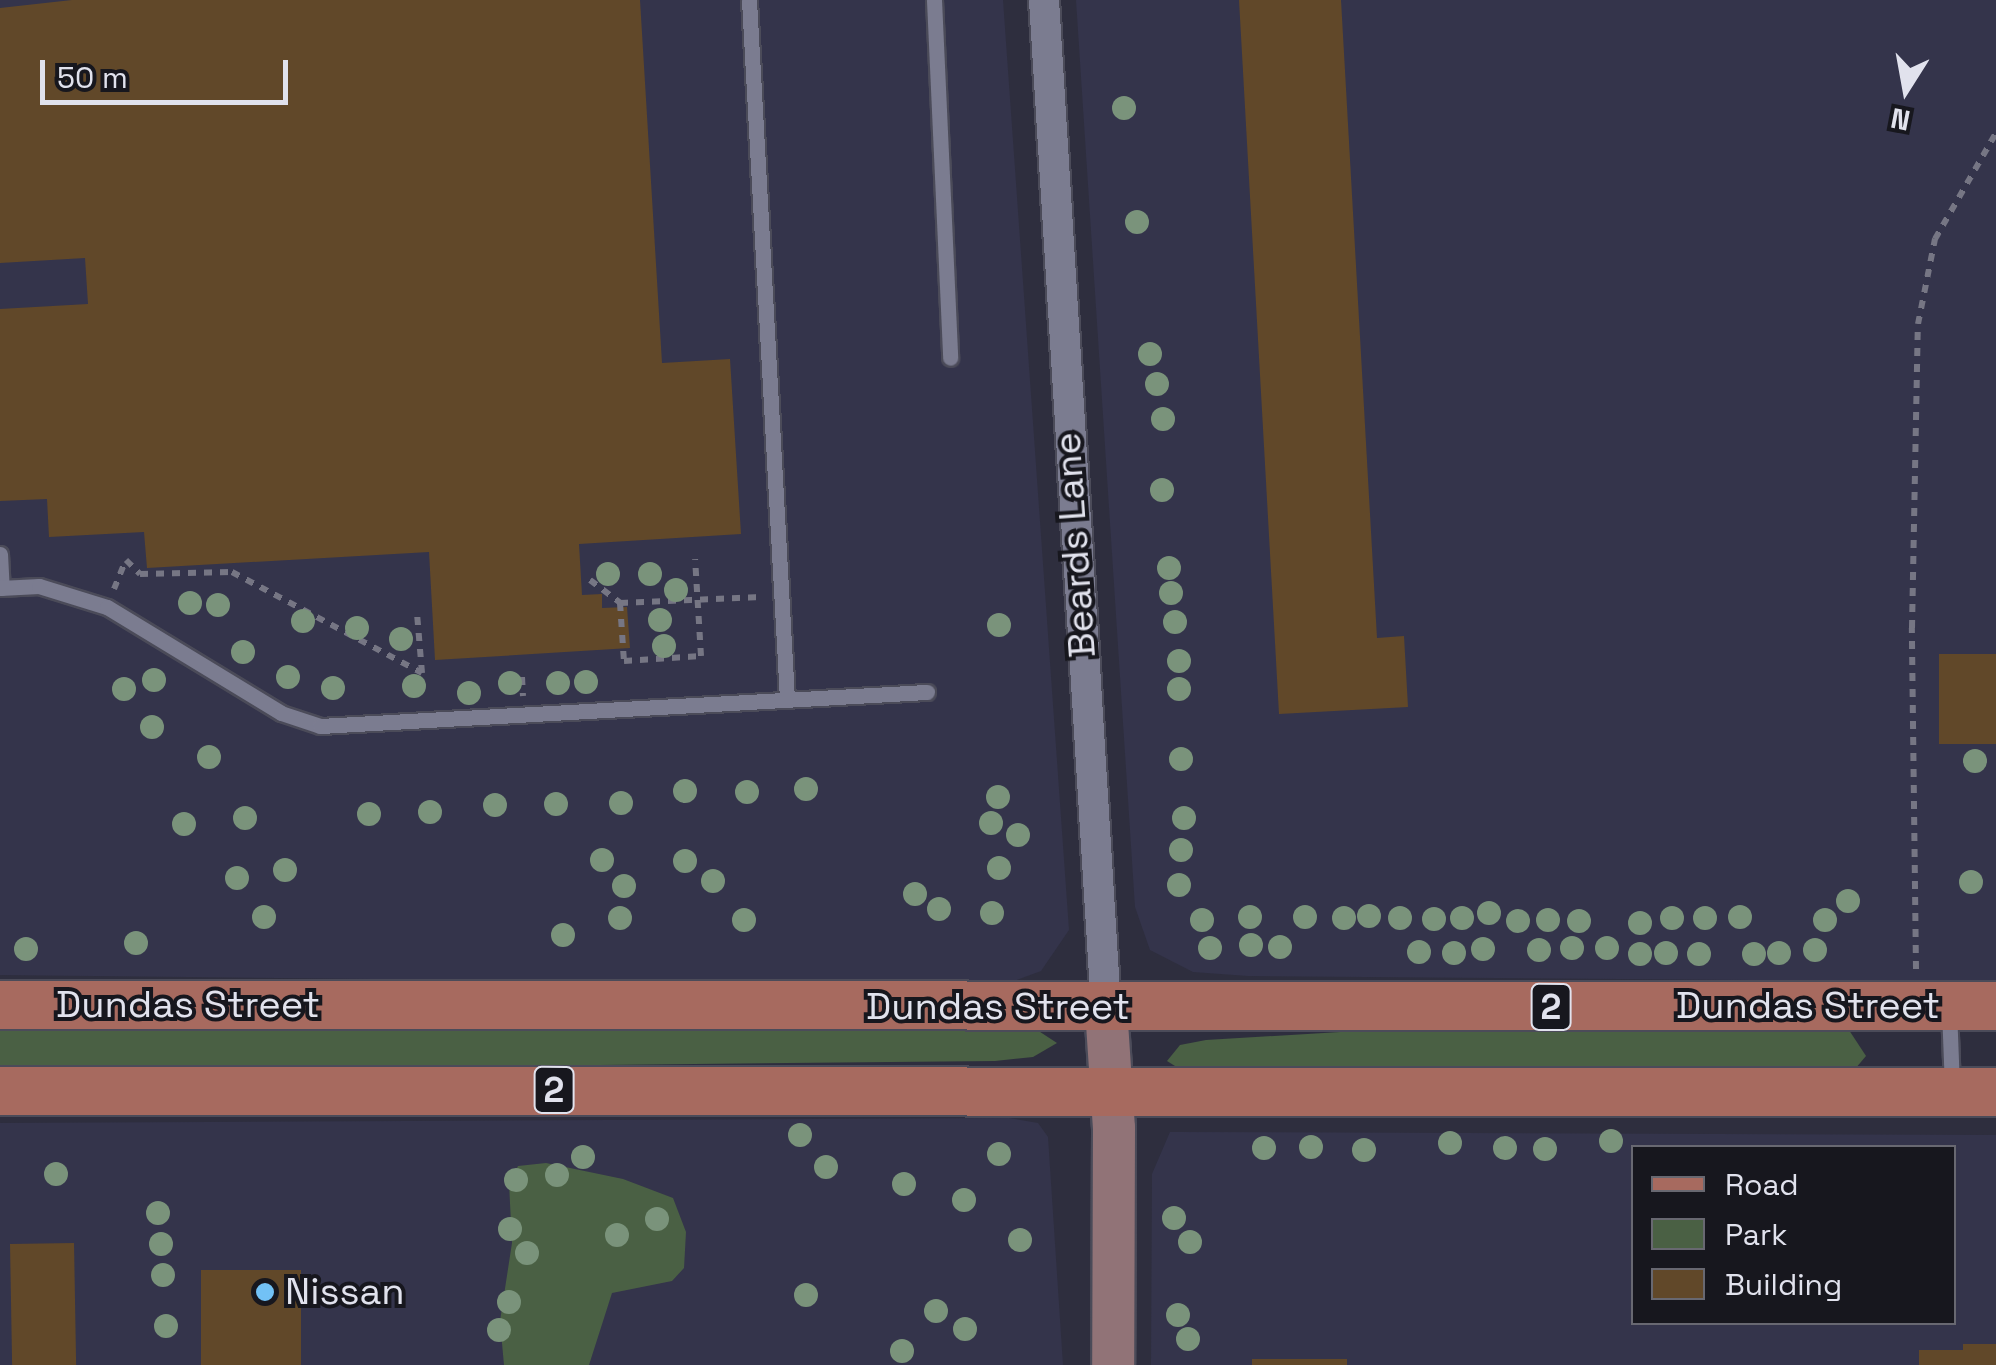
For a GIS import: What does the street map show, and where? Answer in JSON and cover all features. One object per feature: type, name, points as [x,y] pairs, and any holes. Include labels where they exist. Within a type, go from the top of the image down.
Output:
[{"type":"main road","name":"Dundas Street","points":[[0,1005],[1996,1006]]},
{"type":"main road","name":"Beards Lane","points":[[1106,1008],[1113,1365]]},
{"type":"main road","name":"2","points":[[0,1090],[1974,1092]]},
{"type":"street","name":"Beards Lane","points":[[1044,0],[1106,1008]]},
{"type":"lane","points":[[749,0],[787,699]]},
{"type":"lane","points":[[934,0],[950,358]]},
{"type":"lane","points":[[0,554],[1,588],[39,586],[107,607],[281,713],[320,726],[927,692]]},
{"type":"lane","points":[[1932,1006],[1974,1092]]},
{"type":"path","points":[[1932,1006],[1912,628],[1918,324],[1935,239],[1996,134]]},
{"type":"path","points":[[620,604],[624,661],[702,656],[696,559]]},
{"type":"path","points":[[126,560],[140,574],[232,572],[422,673],[417,613]]},
{"type":"path","points":[[590,580],[620,604],[782,596]]},
{"type":"shaded area","points":[[0,0],[1003,0],[1069,930],[1041,971],[1000,986],[0,975]]},
{"type":"shaded area","points":[[1076,0],[1996,0],[1996,982],[1248,976],[1193,972],[1150,950],[1135,907]]},
{"type":"shaded area","points":[[1009,1118],[1038,1123],[1048,1137],[1063,1365],[0,1365],[0,1123]]},
{"type":"shaded area","points":[[1170,1132],[1996,1135],[1996,1365],[1151,1365],[1152,1174]]},
{"type":"green space","points":[[1031,1026],[1057,1043],[1033,1057],[995,1061],[0,1071],[0,1030]]},
{"type":"green space","points":[[1423,1027],[1847,1027],[1866,1056],[1855,1069],[1183,1071],[1167,1061],[1180,1045],[1206,1040]]},
{"type":"green space","points":[[546,1163],[623,1179],[673,1198],[686,1232],[684,1268],[672,1281],[612,1293],[589,1365],[504,1365],[500,1321],[512,1243],[509,1183],[518,1166]]},
{"type":"building","points":[[72,0],[640,0],[662,363],[730,359],[741,534],[579,544],[582,595],[602,594],[602,608],[627,607],[630,648],[435,660],[429,552],[147,568],[144,532],[49,537],[47,499],[0,501],[0,309],[88,304],[85,258],[0,263],[0,8]]},
{"type":"building","points":[[1239,0],[1341,0],[1377,638],[1404,636],[1408,707],[1279,714]]},
{"type":"building","points":[[1939,654],[1996,654],[1996,744],[1939,744]]},
{"type":"building","points":[[74,1243],[76,1365],[12,1365],[10,1244]]},
{"type":"building","points":[[201,1270],[301,1270],[301,1365],[201,1365]]},
{"type":"building","points":[[1963,1344],[1996,1344],[1996,1365],[1919,1365],[1919,1350],[1963,1350]]},
{"type":"building","points":[[1252,1359],[1347,1359],[1347,1365],[1252,1365]]},
{"type":"place","name":"Nissan","points":[[265,1292]]}]
